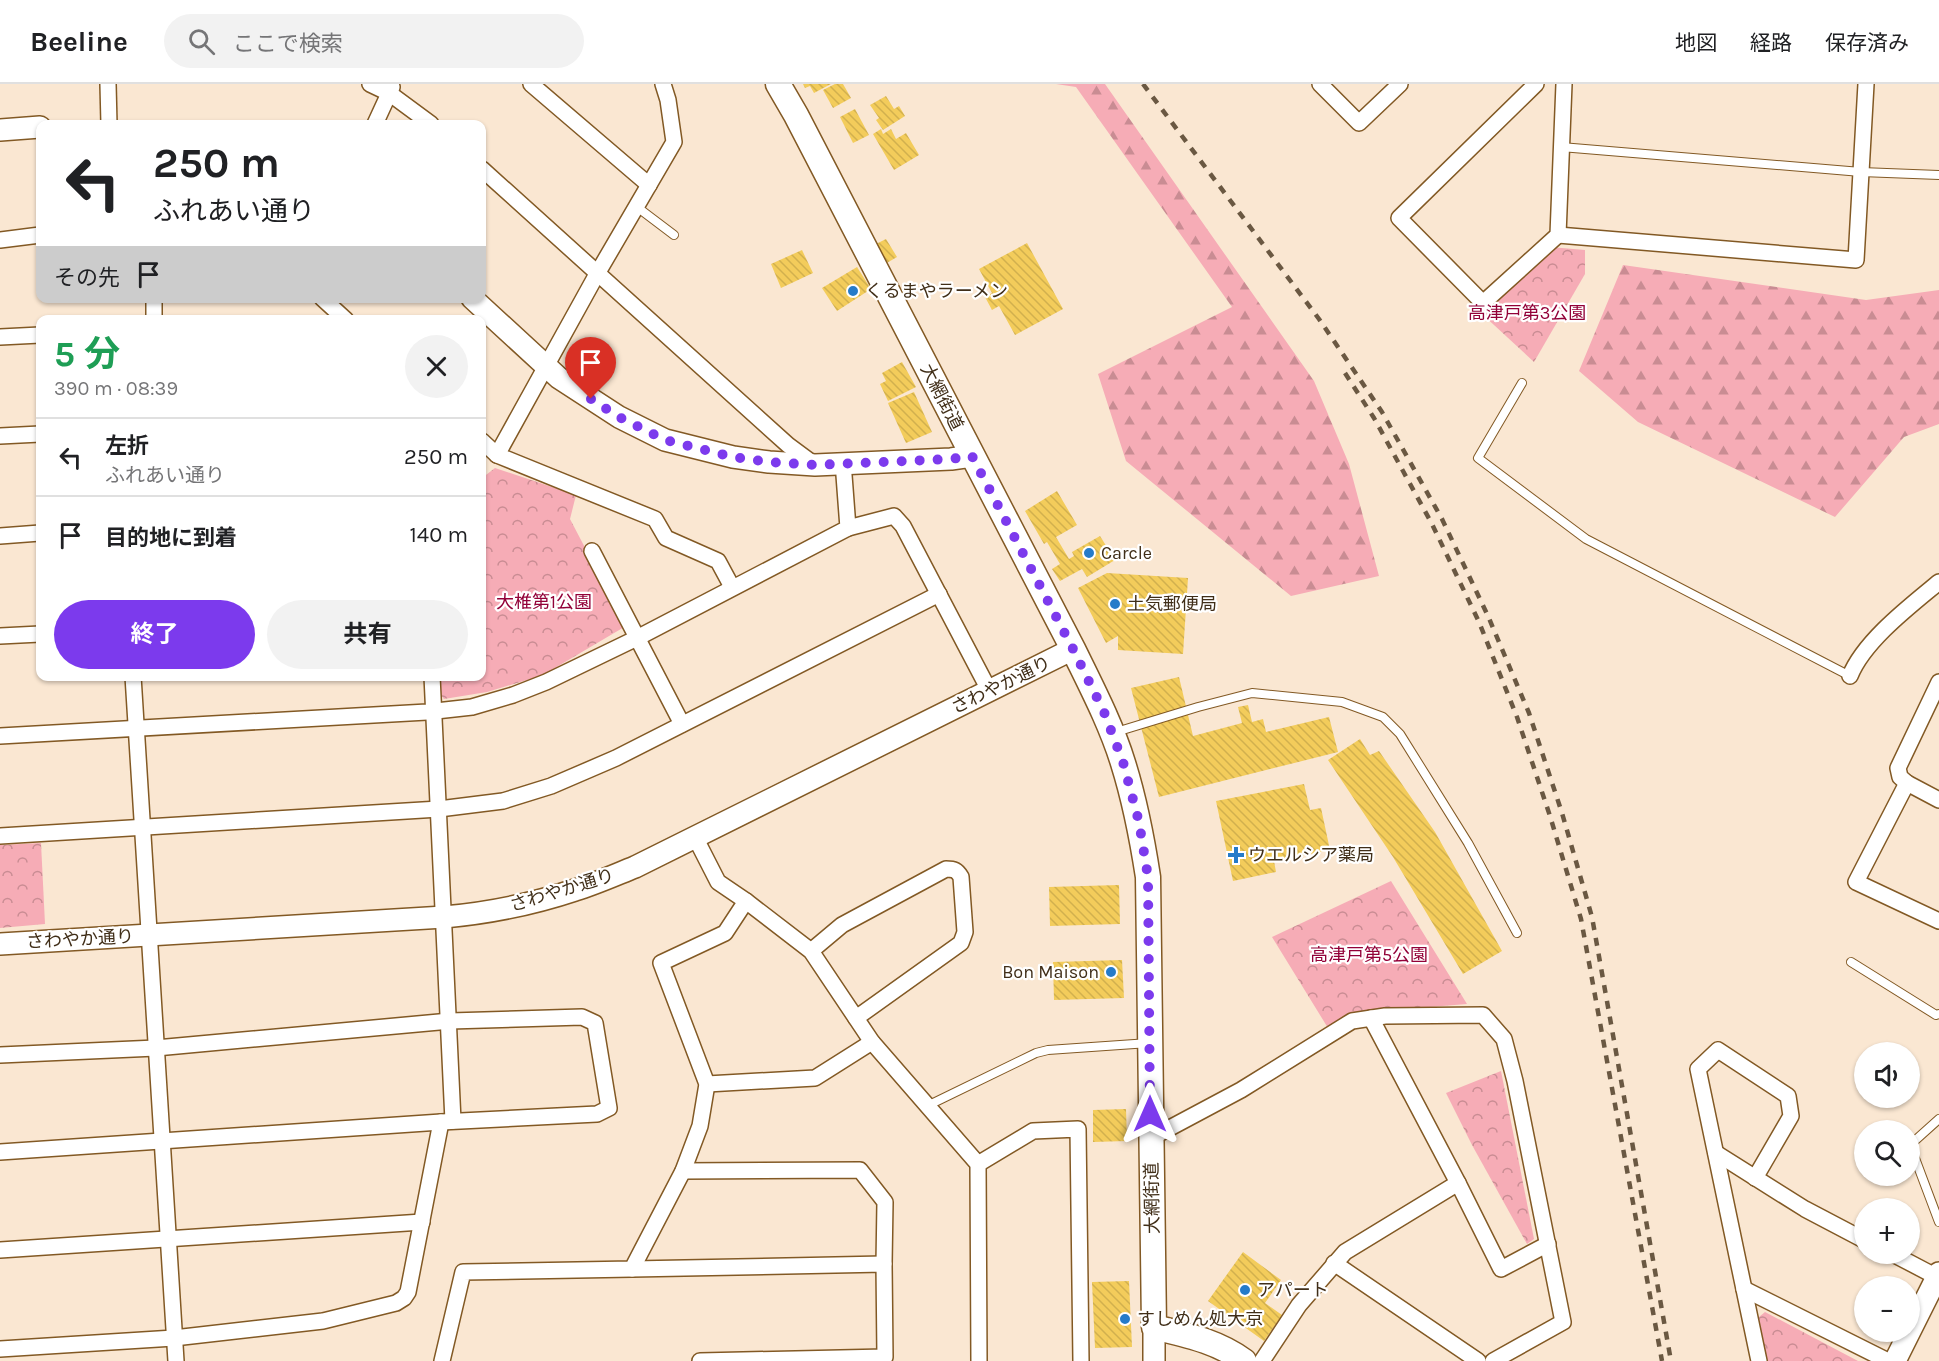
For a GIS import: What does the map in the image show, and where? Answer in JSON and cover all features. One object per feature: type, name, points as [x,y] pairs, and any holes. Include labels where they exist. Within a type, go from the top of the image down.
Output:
[{"type":"main road","name":"大網街道","points":[[778,84],[1073,649],[1104,712],[1123,762],[1139,822],[1148,877],[1154,1328]]},
{"type":"main road","points":[[1154,1328],[1203,1339],[1230,1351],[1244,1361]]},
{"type":"street","points":[[108,84],[109,120]]},
{"type":"street","points":[[370,84],[391,89],[426,120]]},
{"type":"street","points":[[531,84],[649,185]]},
{"type":"street","points":[[497,455],[597,274],[674,142],[668,100],[663,84]]},
{"type":"street","points":[[1320,84],[1359,123],[1400,84]]},
{"type":"street","points":[[1536,84],[1399,218],[1483,303],[1558,235],[1563,84]]},
{"type":"street","points":[[1558,235],[1856,260],[1866,84]]},
{"type":"street","points":[[377,120],[391,89]]},
{"type":"street","points":[[0,130],[36,127]]},
{"type":"street","points":[[486,173],[788,445],[815,465]]},
{"type":"street","points":[[0,240],[36,236]]},
{"type":"street","points":[[327,303],[341,315]]},
{"type":"street","points":[[478,303],[576,390],[619,417],[665,440],[733,457],[815,465],[972,456]]},
{"type":"street","points":[[0,337],[36,335]]},
{"type":"street","points":[[0,436],[36,434]]},
{"type":"street","points":[[486,445],[497,455],[655,519],[666,538],[718,561],[732,587]]},
{"type":"street","points":[[843,462],[848,528]]},
{"type":"street","points":[[0,736],[472,707],[546,682],[637,638],[848,528],[894,516],[903,526],[989,690]]},
{"type":"street","points":[[0,536],[36,533]]},
{"type":"street","points":[[592,551],[682,724]]},
{"type":"street","points":[[1850,676],[1855,663],[1874,642],[1907,608],[1939,582]]},
{"type":"street","points":[[0,836],[439,809],[503,801],[551,786],[616,758],[939,594]]},
{"type":"street","points":[[0,636],[36,634]]},
{"type":"street","name":"さわやか通り","points":[[0,944],[444,917],[523,905],[576,890],[635,867],[1073,649]]},
{"type":"street","points":[[133,681],[176,1361]]},
{"type":"street","points":[[0,1349],[174,1338],[323,1321],[396,1302],[404,1298],[408,1292],[422,1222],[447,1121],[450,1021],[432,681]]},
{"type":"street","points":[[1939,682],[1898,768],[1900,777],[1907,783],[1939,800]]},
{"type":"street","points":[[1907,783],[1856,882],[1939,921]]},
{"type":"street","points":[[695,837],[718,882],[811,951],[872,1042],[926,1107],[978,1164],[979,1361]]},
{"type":"street","points":[[811,951],[842,925],[946,869],[958,872],[961,877],[964,932],[961,943],[856,1018]]},
{"type":"street","points":[[632,1269],[683,1171],[700,1126],[707,1084],[661,963],[725,933],[746,901]]},
{"type":"street","points":[[1151,1138],[1241,1090],[1352,1021],[1385,1016],[1484,1015],[1504,1039],[1515,1082],[1563,1322],[1493,1361]]},
{"type":"street","points":[[0,1055],[156,1048],[450,1021],[582,1017],[595,1023],[609,1107],[597,1114],[447,1121],[0,1152]]},
{"type":"street","points":[[1371,1018],[1501,1269],[1548,1244]]},
{"type":"street","points":[[707,1084],[815,1078],[872,1042]]},
{"type":"street","points":[[1755,1178],[1791,1116],[1788,1096],[1718,1050],[1698,1069],[1759,1361]]},
{"type":"street","points":[[978,1164],[1033,1131],[1078,1129],[1081,1361]]},
{"type":"street","points":[[1716,1153],[1805,1209],[1854,1235]]},
{"type":"street","points":[[683,1171],[860,1170],[885,1202],[885,1359],[700,1361]]},
{"type":"street","points":[[1262,1361],[1299,1305],[1345,1252],[1458,1183]]},
{"type":"street","points":[[0,1250],[422,1222]]},
{"type":"street","points":[[1334,1263],[1478,1361]]},
{"type":"street","points":[[442,1361],[462,1272],[884,1264]]},
{"type":"street","points":[[1895,1361],[1938,1275],[1914,1264]]},
{"type":"street","points":[[1744,1289],[1888,1361]]},
{"type":"street","points":[[1154,1328],[1154,1361]]},
{"type":"lane","points":[[1561,147],[1861,172],[1939,175]]},
{"type":"lane","points":[[636,207],[674,235]]},
{"type":"lane","points":[[1522,383],[1478,458],[1586,539],[1850,676]]},
{"type":"lane","points":[[1112,733],[1252,693],[1342,702],[1383,717],[1400,734],[1468,843],[1517,933]]},
{"type":"lane","points":[[1851,962],[1936,1015],[1939,1014]]},
{"type":"lane","points":[[926,1107],[1036,1053],[1048,1050],[1150,1042]]},
{"type":"lane","points":[[1920,1136],[1939,1119]]},
{"type":"lane","points":[[1920,1172],[1939,1222]]},
{"type":"green space","points":[[1056,84],[1105,84],[1314,381],[1349,464],[1379,576],[1291,596],[1126,461],[1098,374],[1232,307],[1076,87]]},
{"type":"green space","name":"高津戸第3公園","points":[[1550,247],[1585,250],[1585,274],[1534,362],[1481,313]]},
{"type":"green space","points":[[1623,265],[1866,300],[1939,290],[1939,424],[1904,437],[1835,517],[1638,422],[1579,371]]},
{"type":"green space","name":"大椎第1公園","points":[[495,468],[576,495],[570,519],[626,626],[543,675],[487,692],[444,699],[439,693],[438,681],[486,681],[486,475]]},
{"type":"green space","points":[[41,843],[45,924],[0,928],[0,845]]},
{"type":"green space","name":"高津戸第5公園","points":[[1391,881],[1467,1004],[1356,1013],[1328,1028],[1272,937]]},
{"type":"green space","points":[[1501,1071],[1534,1239],[1527,1244],[1446,1093]]},
{"type":"green space","points":[[1765,1312],[1858,1361],[1760,1361],[1753,1322]]},
{"type":"building","points":[[803,84],[831,84],[814,93],[810,86],[805,88]]},
{"type":"building","points":[[835,84],[843,84],[851,98],[833,108],[823,90]]},
{"type":"building","points":[[886,96],[894,109],[899,106],[905,116],[883,130],[876,120],[879,118],[870,105]]},
{"type":"building","points":[[855,109],[869,135],[853,143],[840,117]]},
{"type":"building","points":[[881,129],[883,134],[891,129],[896,139],[906,133],[919,155],[894,170],[873,134]]},
{"type":"building","points":[[886,239],[897,257],[885,264],[874,245]]},
{"type":"building","points":[[1027,243],[1063,309],[1015,335],[999,306],[992,310],[985,297],[992,293],[979,269]]},
{"type":"building","points":[[802,250],[813,273],[781,288],[771,264]]},
{"type":"building","points":[[857,267],[871,289],[837,311],[822,288]]},
{"type":"building","points":[[902,362],[916,387],[888,401],[880,384],[886,381],[882,373]]},
{"type":"building","points":[[914,392],[932,432],[906,443],[888,403]]},
{"type":"building","points":[[1057,491],[1077,525],[1056,537],[1069,559],[1074,556],[1072,552],[1100,536],[1115,560],[1087,577],[1082,569],[1060,581],[1052,569],[1060,564],[1047,542],[1044,544],[1025,511]]},
{"type":"building","points":[[1107,573],[1188,578],[1183,654],[1118,650],[1118,636],[1106,643],[1078,588]]},
{"type":"building","points":[[1179,677],[1193,736],[1242,723],[1238,707],[1248,705],[1252,722],[1263,719],[1266,732],[1329,717],[1338,752],[1159,797],[1131,688]]},
{"type":"building","points":[[1360,739],[1370,755],[1379,751],[1435,832],[1502,951],[1463,974],[1393,857],[1328,760]]},
{"type":"building","points":[[1304,784],[1310,810],[1321,808],[1330,850],[1274,861],[1276,872],[1233,881],[1216,801]]},
{"type":"building","points":[[1119,885],[1120,924],[1050,926],[1049,887]]},
{"type":"building","points":[[1122,960],[1124,998],[1054,1000],[1053,962]]},
{"type":"building","points":[[1126,1109],[1127,1141],[1093,1142],[1093,1110]]},
{"type":"building","name":"アパート","points":[[1243,1252],[1281,1280],[1265,1303],[1282,1315],[1264,1341],[1208,1301]]},
{"type":"building","points":[[1129,1281],[1132,1347],[1095,1348],[1092,1282]]},
{"type":"railway","points":[[1143,84],[1319,319],[1382,412],[1442,519],[1488,616],[1529,713],[1562,813],[1592,917],[1671,1361]]},
{"type":"railway","points":[[1345,373],[1374,418],[1432,524],[1479,622],[1517,717],[1550,816],[1581,919],[1662,1361]]},
{"type":"place","name":"くるまやラーメン","points":[[853,291]]},
{"type":"place","name":"Carcle","points":[[1089,553]]},
{"type":"place","name":"土気郵便局","points":[[1115,604]]},
{"type":"place","name":"ウエルシア薬局","points":[[1236,855]]},
{"type":"place","name":"Bon Maison","points":[[1111,972]]},
{"type":"place","name":"アパート","points":[[1245,1290]]},
{"type":"place","name":"すしめん処大京","points":[[1125,1319]]},
{"type":"route","points":[[591,399],[619,417],[665,440],[733,457],[815,465],[972,456],[1073,649],[1104,712],[1123,762],[1139,822],[1148,877],[1150,1114]]}]
